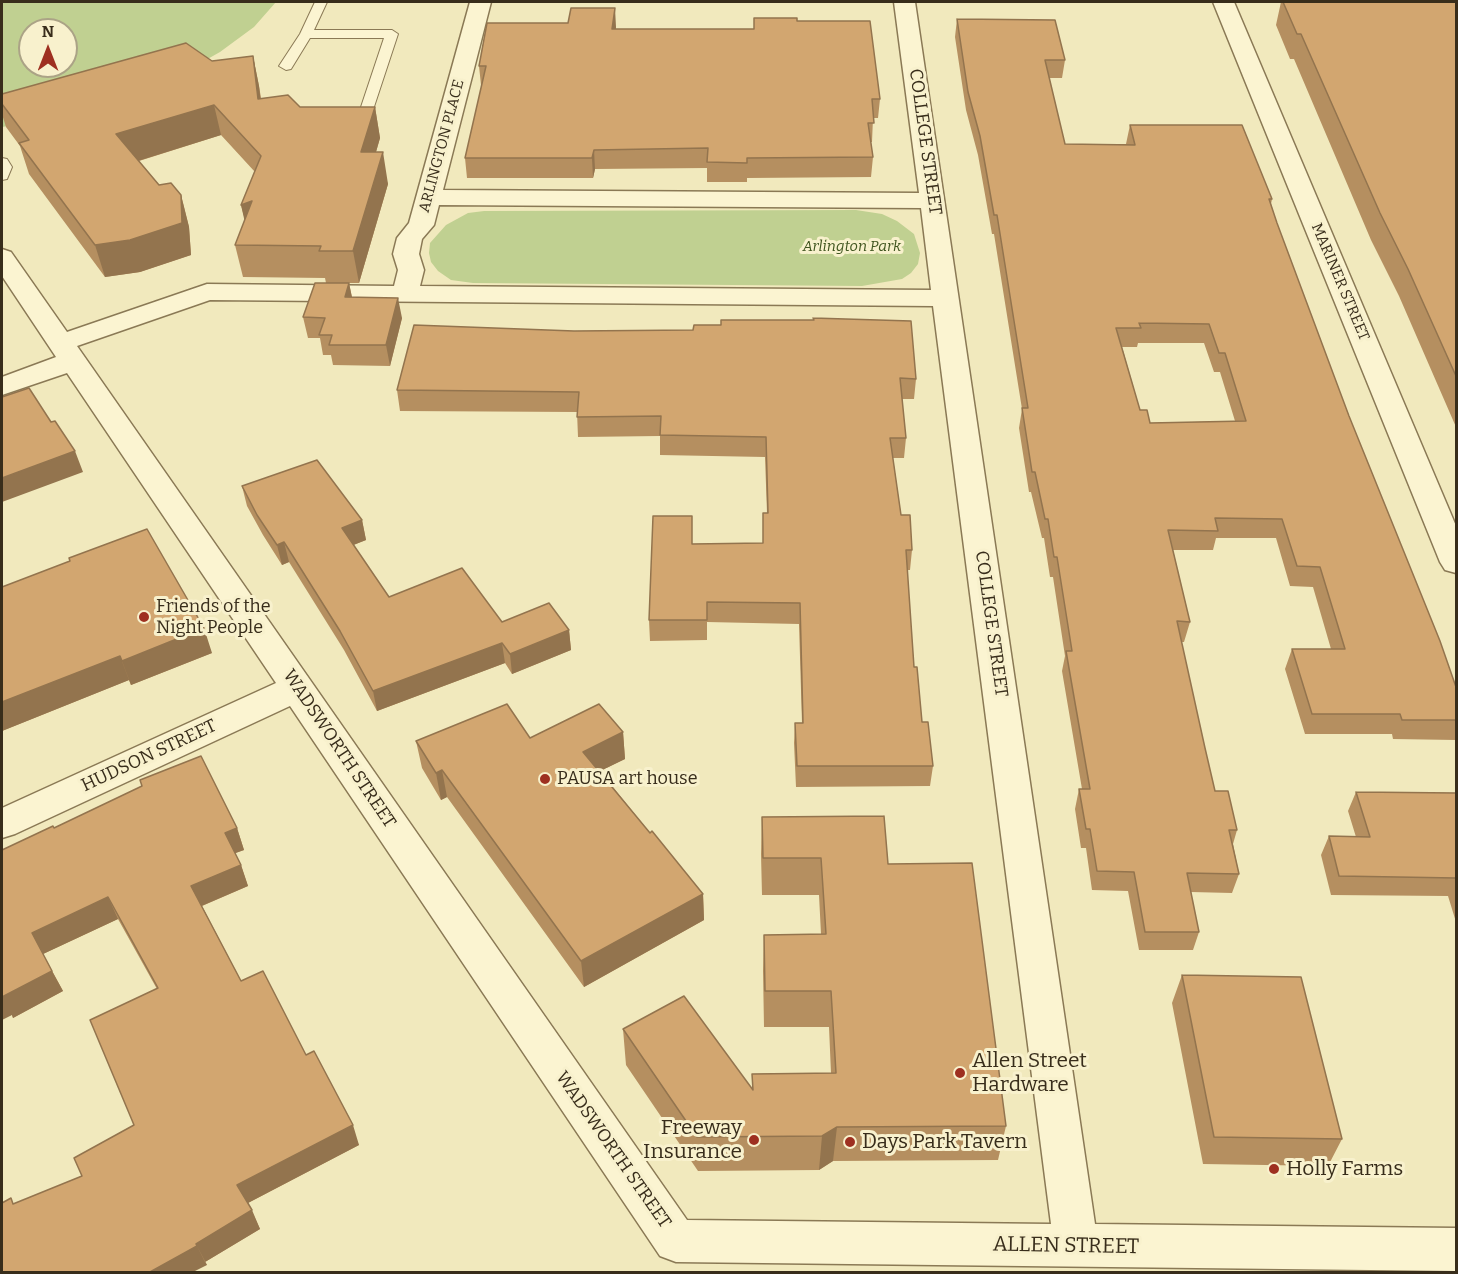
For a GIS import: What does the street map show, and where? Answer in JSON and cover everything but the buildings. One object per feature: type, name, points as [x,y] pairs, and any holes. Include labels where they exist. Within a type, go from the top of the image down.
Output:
[{"type":"street","name":"ARLINGTON PLACE","points":[[405,293],[411,270],[406,254],[410,238],[421,225],[480,2]]},
{"type":"street","name":"COLLEGE STREET","points":[[905,2],[1076,1246]]},
{"type":"street","name":"MARINER STREET","points":[[1223,2],[1456,562]]},
{"type":"street","points":[[429,197],[933,201]]},
{"type":"street","name":"WADSWORTH STREET","points":[[2,256],[676,1241]]},
{"type":"street","points":[[2,386],[67,352],[207,292],[946,298]]},
{"type":"street","name":"HUDSON STREET","points":[[2,824],[297,688]]},
{"type":"street","name":"ALLEN STREET","points":[[676,1241],[1076,1246],[1194,1260],[1456,1250]]},
{"type":"lane","points":[[286,66],[306,34],[321,2]]},
{"type":"lane","points":[[306,34],[392,34],[361,128]]},
{"type":"lane","points":[[2,162],[5,167],[2,176]]},
{"type":"green space","points":[[2,2],[276,2],[254,27],[220,52],[181,74],[58,117],[2,127]]},
{"type":"green space","name":"Arlington Park","points":[[856,210],[882,214],[897,221],[914,234],[920,253],[918,264],[911,273],[902,279],[862,286],[473,283],[451,280],[438,271],[431,262],[429,253],[430,243],[446,225],[468,213],[484,211]]},
{"type":"place","name":"Friends of the Night People","points":[[144,617]]},
{"type":"place","name":"PAUSA art house","points":[[545,779]]},
{"type":"place","name":"Allen Street Hardware","points":[[960,1073]]},
{"type":"place","name":"Freeway Insurance","points":[[754,1140]]},
{"type":"place","name":"Days Park Tavern","points":[[850,1142]]},
{"type":"place","name":"Holly Farms","points":[[1274,1169]]}]
